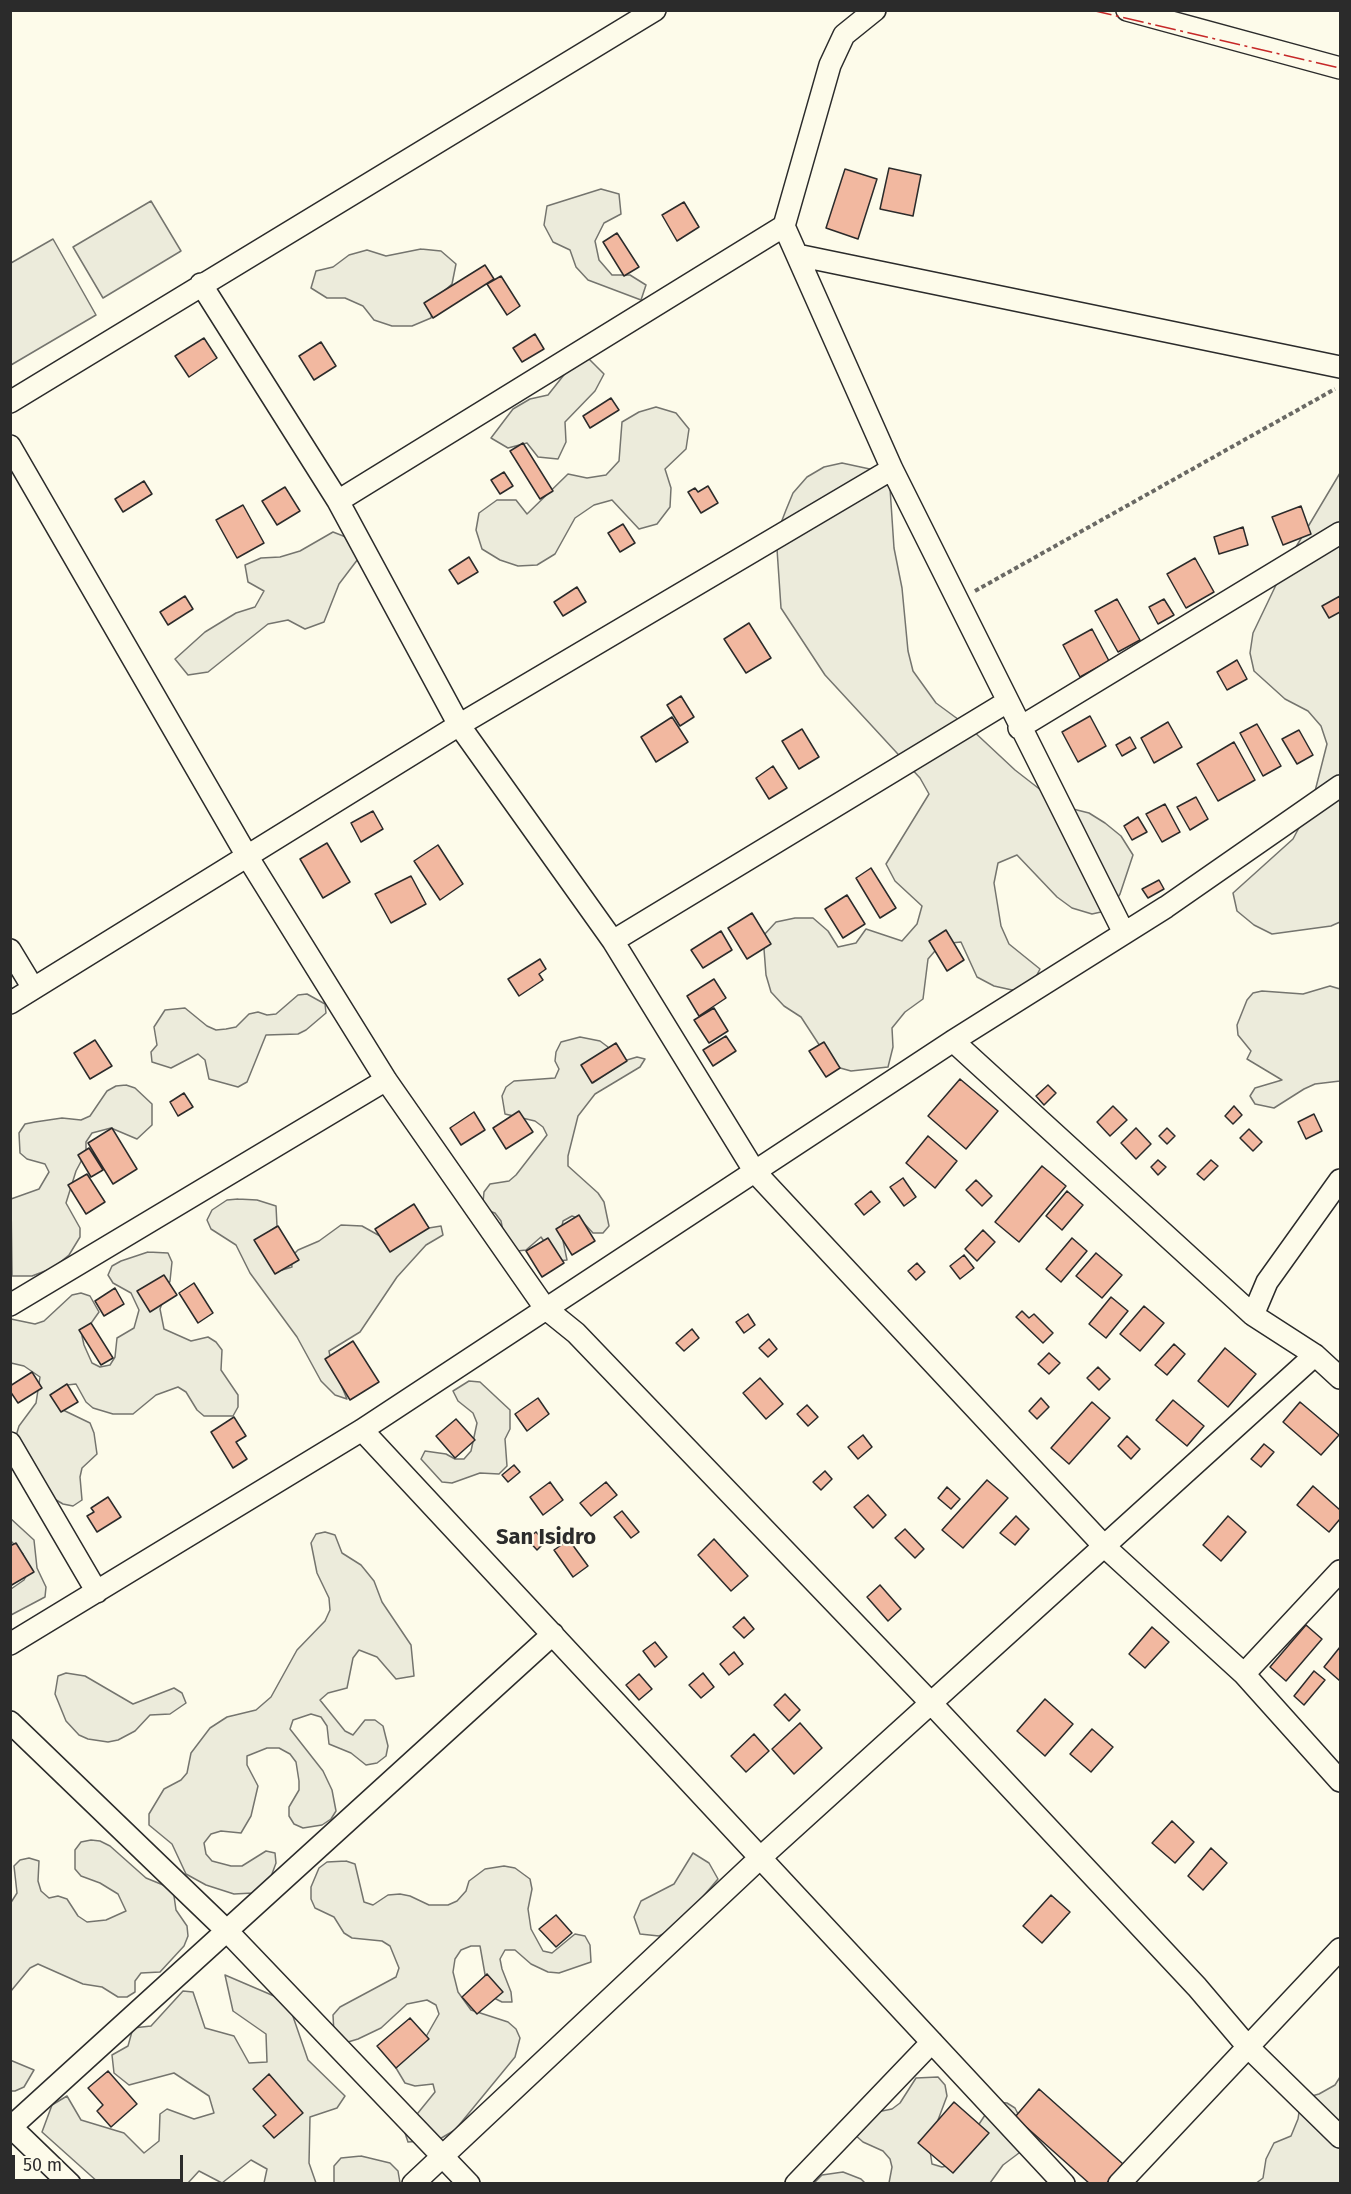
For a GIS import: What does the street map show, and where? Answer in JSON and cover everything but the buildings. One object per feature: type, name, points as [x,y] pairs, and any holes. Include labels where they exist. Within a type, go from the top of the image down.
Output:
[{"type":"street","points":[[10,402],[655,10]]},
{"type":"street","points":[[875,10],[844,35],[830,65],[784,226],[891,469],[1019,728],[1124,933]]},
{"type":"street","points":[[1127,10],[1341,68]]},
{"type":"street","points":[[338,501],[784,226]]},
{"type":"street","points":[[797,255],[1341,367]]},
{"type":"street","points":[[201,284],[338,501],[459,725],[613,941],[755,1172],[1105,1547],[1244,1674],[1341,1781]]},
{"type":"street","points":[[10,446],[247,856],[386,1080],[545,1308],[576,1333],[930,1702],[1197,1987],[1248,2047],[1341,2137]]},
{"type":"street","points":[[10,1003],[459,725],[891,469]]},
{"type":"street","points":[[1019,728],[1341,533]]},
{"type":"street","points":[[613,941],[1007,702]]},
{"type":"street","points":[[10,1644],[362,1430],[953,1041],[1124,933],[1341,786]]},
{"type":"street","points":[[10,950],[33,988]]},
{"type":"street","points":[[953,1041],[1253,1315],[1315,1355],[1341,1378]]},
{"type":"street","points":[[10,1305],[386,1080]]},
{"type":"street","points":[[1253,1315],[1267,1282],[1341,1180]]},
{"type":"street","points":[[413,2184],[760,1858],[1315,1355]]},
{"type":"street","points":[[362,1430],[1064,2184]]},
{"type":"street","points":[[10,1443],[97,1592]]},
{"type":"street","points":[[1244,1674],[1341,1571]]},
{"type":"street","points":[[70,2184],[11,2126],[553,1634]]},
{"type":"street","points":[[10,1722],[227,1931],[469,2184]]},
{"type":"street","points":[[1119,2184],[1341,1949]]},
{"type":"street","points":[[796,2184],[932,2042]]},
{"type":"path","points":[[957,601],[1341,386]]},
{"type":"shaded area","points":[[601,189],[619,194],[621,214],[604,223],[595,241],[599,260],[612,275],[630,275],[646,285],[641,300],[588,280],[576,267],[570,250],[553,242],[544,225],[547,206]]},
{"type":"shaded area","points":[[151,201],[181,251],[103,298],[73,247]]},
{"type":"shaded area","points":[[53,239],[96,315],[11,365],[11,263]]},
{"type":"shaded area","points":[[421,249],[441,251],[456,264],[452,284],[435,299],[431,318],[412,326],[392,326],[374,320],[363,306],[345,298],[327,298],[311,288],[316,271],[333,267],[349,255],[367,250],[386,256]]},
{"type":"shaded area","points":[[589,359],[604,374],[595,391],[565,422],[566,442],[558,459],[538,457],[527,443],[508,448],[491,438],[513,409],[530,399],[548,395],[571,366]]},
{"type":"shaded area","points":[[656,407],[676,413],[689,429],[686,449],[665,469],[671,488],[670,507],[657,524],[639,529],[612,500],[594,505],[575,518],[555,554],[537,565],[518,566],[500,560],[482,549],[476,530],[479,513],[497,500],[516,500],[527,514],[568,474],[587,478],[606,475],[619,461],[622,422],[639,412]]},
{"type":"shaded area","points":[[842,463],[879,471],[890,488],[894,548],[902,588],[908,651],[913,671],[936,703],[970,728],[1015,770],[1051,798],[1069,808],[1089,813],[1105,823],[1121,836],[1133,855],[1120,894],[1110,910],[1092,914],[1072,908],[1057,897],[1017,855],[998,863],[994,883],[1001,926],[1009,944],[1040,969],[1030,988],[1012,990],[994,986],[977,977],[961,942],[941,944],[928,959],[923,999],[905,1012],[892,1028],[893,1047],[888,1067],[851,1071],[833,1066],[801,1017],[784,1006],[771,992],[766,975],[763,936],[776,922],[795,918],[813,918],[828,931],[838,947],[856,943],[866,929],[902,941],[917,924],[922,906],[895,881],[886,864],[929,794],[920,778],[825,675],[781,608],[777,549],[779,528],[793,493],[807,477],[824,467]]},
{"type":"shaded area","points":[[1340,473],[1340,922],[1331,926],[1272,934],[1254,925],[1237,911],[1233,893],[1293,839],[1312,803],[1327,744],[1321,726],[1308,711],[1285,699],[1254,671],[1250,653],[1253,633],[1287,562]]},
{"type":"shaded area","points":[[333,532],[351,539],[361,555],[339,584],[324,622],[305,629],[288,620],[268,624],[208,672],[188,675],[175,659],[205,632],[236,613],[255,607],[264,591],[248,582],[245,565],[261,558],[280,557],[300,551]]},
{"type":"shaded area","points":[[1330,986],[1340,989],[1340,1081],[1315,1084],[1274,1108],[1255,1104],[1250,1096],[1255,1088],[1282,1080],[1247,1059],[1251,1051],[1238,1035],[1237,1025],[1247,1000],[1253,993],[1262,991],[1303,994]]},
{"type":"shaded area","points":[[307,994],[325,1004],[326,1013],[298,1034],[266,1035],[247,1082],[238,1087],[209,1079],[205,1060],[198,1054],[171,1068],[152,1062],[151,1052],[157,1045],[154,1027],[165,1010],[185,1008],[207,1026],[216,1030],[226,1029],[236,1027],[249,1014],[258,1012],[267,1015],[276,1014],[298,995]]},
{"type":"shaded area","points":[[580,1037],[600,1041],[608,1047],[609,1056],[593,1083],[627,1060],[637,1057],[645,1059],[640,1067],[595,1094],[578,1116],[568,1156],[568,1166],[598,1193],[604,1202],[609,1226],[603,1233],[593,1233],[580,1219],[572,1216],[563,1221],[561,1231],[567,1260],[558,1261],[541,1237],[526,1250],[517,1251],[503,1231],[501,1221],[495,1213],[486,1210],[483,1202],[484,1192],[490,1184],[509,1181],[516,1175],[547,1135],[543,1127],[535,1121],[505,1114],[502,1096],[506,1087],[514,1081],[555,1078],[559,1069],[555,1061],[556,1052],[561,1042]]},
{"type":"shaded area","points":[[126,1085],[135,1088],[152,1104],[152,1125],[137,1139],[111,1128],[92,1133],[86,1142],[86,1152],[76,1171],[66,1203],[80,1228],[80,1237],[69,1255],[53,1268],[32,1276],[12,1276],[11,1199],[39,1189],[49,1172],[45,1164],[27,1159],[20,1153],[19,1133],[25,1124],[62,1118],[81,1120],[90,1116],[107,1091],[116,1086]]},
{"type":"shaded area","points":[[227,1200],[257,1200],[276,1206],[277,1226],[260,1238],[273,1265],[282,1270],[292,1267],[291,1257],[298,1250],[319,1241],[341,1225],[362,1226],[380,1236],[441,1226],[443,1235],[426,1245],[397,1277],[360,1332],[329,1351],[347,1399],[335,1395],[321,1381],[297,1337],[250,1273],[236,1245],[211,1229],[207,1220],[212,1210]]},
{"type":"shaded area","points":[[148,1252],[168,1253],[172,1262],[170,1281],[160,1309],[164,1329],[191,1341],[208,1337],[216,1342],[222,1350],[221,1370],[238,1395],[238,1407],[233,1416],[204,1416],[197,1410],[186,1392],[178,1387],[156,1395],[133,1414],[113,1414],[93,1408],[86,1402],[76,1384],[67,1385],[63,1410],[90,1423],[97,1454],[82,1468],[80,1477],[82,1500],[73,1506],[63,1504],[46,1494],[16,1436],[19,1426],[36,1403],[40,1377],[24,1366],[11,1363],[11,1319],[35,1324],[44,1321],[72,1295],[81,1293],[90,1296],[99,1312],[82,1336],[84,1345],[92,1363],[100,1367],[110,1365],[115,1357],[117,1338],[134,1328],[139,1310],[131,1293],[113,1283],[108,1275],[112,1266]]},
{"type":"shaded area","points":[[469,1381],[480,1382],[510,1410],[510,1429],[505,1439],[507,1466],[499,1474],[480,1473],[452,1483],[442,1482],[421,1459],[425,1451],[446,1454],[455,1459],[464,1459],[471,1451],[477,1423],[473,1413],[458,1401],[453,1391]]},
{"type":"shaded area","points":[[10,1518],[34,1540],[37,1568],[46,1587],[45,1597],[11,1615],[11,1589],[24,1580],[28,1572],[23,1554],[11,1541]]},
{"type":"shaded area","points":[[325,1532],[335,1535],[342,1553],[361,1565],[374,1581],[382,1602],[411,1645],[414,1676],[396,1679],[377,1657],[359,1650],[353,1658],[347,1688],[328,1693],[320,1700],[345,1731],[353,1735],[365,1720],[375,1720],[383,1726],[388,1746],[386,1756],[377,1763],[366,1765],[351,1753],[329,1744],[327,1726],[321,1717],[311,1714],[293,1720],[290,1729],[323,1771],[332,1790],[336,1811],[331,1819],[322,1825],[303,1828],[294,1824],[289,1816],[289,1807],[299,1790],[296,1762],[290,1754],[279,1748],[267,1748],[247,1756],[247,1765],[258,1786],[251,1816],[241,1833],[221,1831],[211,1834],[204,1843],[206,1854],[212,1861],[231,1866],[242,1866],[266,1851],[275,1853],[276,1863],[269,1882],[253,1893],[234,1894],[206,1885],[186,1874],[172,1844],[149,1825],[149,1814],[164,1789],[181,1780],[187,1773],[191,1753],[210,1728],[227,1717],[256,1710],[271,1697],[297,1650],[325,1621],[330,1610],[329,1598],[317,1573],[311,1543],[316,1534]]},
{"type":"shaded area","points":[[66,1673],[85,1676],[133,1704],[174,1688],[182,1693],[186,1703],[170,1714],[150,1715],[135,1731],[118,1740],[108,1742],[88,1739],[79,1735],[66,1721],[55,1694],[58,1676]]},
{"type":"shaded area","points":[[91,1840],[110,1846],[146,1878],[173,1889],[176,1910],[187,1926],[188,1936],[184,1946],[160,1972],[141,1973],[135,1981],[135,1992],[127,1997],[118,1997],[102,1987],[83,1984],[38,1964],[30,1968],[11,1991],[10,1904],[17,1893],[14,1866],[20,1860],[29,1858],[39,1861],[38,1881],[41,1891],[49,1898],[58,1896],[67,1899],[78,1916],[87,1922],[106,1920],[126,1911],[118,1894],[100,1883],[81,1876],[75,1869],[75,1850],[81,1842]]},
{"type":"shaded area","points":[[693,1853],[709,1863],[718,1879],[677,1927],[659,1936],[640,1934],[634,1917],[641,1901],[674,1884]]},
{"type":"shaded area","points":[[346,1861],[355,1864],[364,1902],[373,1905],[388,1895],[400,1894],[429,1905],[448,1905],[457,1901],[466,1891],[469,1881],[485,1869],[504,1866],[515,1868],[530,1879],[532,1889],[528,1909],[531,1929],[543,1951],[552,1953],[575,1934],[585,1936],[590,1945],[591,1962],[559,1973],[548,1972],[531,1964],[515,1950],[505,1950],[500,1959],[512,2002],[502,2002],[494,1998],[486,1980],[480,1946],[471,1946],[461,1950],[455,1959],[453,1972],[458,1992],[471,2010],[508,2022],[516,2029],[520,2038],[515,2057],[455,2130],[438,2140],[408,2142],[405,2133],[409,2124],[435,2092],[433,2084],[415,2086],[405,2083],[396,2068],[400,2060],[423,2042],[439,2014],[436,2005],[427,2000],[407,2004],[381,2028],[348,2042],[334,2034],[333,2015],[340,2007],[396,1977],[399,1968],[390,1946],[382,1941],[352,1938],[344,1933],[334,1917],[315,1908],[311,1899],[311,1887],[319,1868],[327,1862]]},
{"type":"shaded area","points":[[225,1975],[288,2002],[308,2060],[345,2096],[337,2108],[310,2117],[309,2163],[316,2183],[264,2183],[267,2169],[251,2160],[222,2183],[199,2171],[188,2183],[99,2183],[42,2132],[52,2105],[67,2096],[81,2120],[124,2133],[144,2153],[159,2141],[160,2114],[167,2109],[194,2119],[214,2113],[209,2096],[174,2073],[129,2085],[114,2073],[112,2055],[128,2046],[133,2028],[151,2026],[183,1991],[193,1992],[205,2028],[234,2036],[249,2063],[267,2062],[266,2034],[233,2011]]},
{"type":"shaded area","points":[[10,2060],[34,2070],[24,2087],[15,2091],[11,2091]]},
{"type":"shaded area","points":[[938,2077],[945,2085],[947,2096],[929,2144],[932,2164],[942,2167],[952,2165],[989,2109],[998,2102],[1007,2103],[1015,2108],[1024,2126],[1025,2145],[1019,2153],[1003,2165],[990,2183],[889,2183],[892,2167],[890,2159],[883,2151],[863,2142],[854,2134],[872,2113],[892,2109],[900,2103],[916,2078]]},
{"type":"shaded area","points":[[1340,2077],[1340,2183],[1255,2184],[1263,2178],[1266,2159],[1274,2143],[1291,2136],[1298,2119],[1301,2099],[1319,2094],[1335,2085]]},
{"type":"shaded area","points":[[361,2156],[390,2163],[398,2171],[400,2183],[334,2183],[334,2166],[341,2158]]},
{"type":"shaded area","points":[[843,2172],[865,2183],[814,2183],[822,2175]]},
{"type":"power","points":[[1091,10],[1340,68]]},
{"type":"district","name":"San Isidro","points":[[546,1538]]}]
